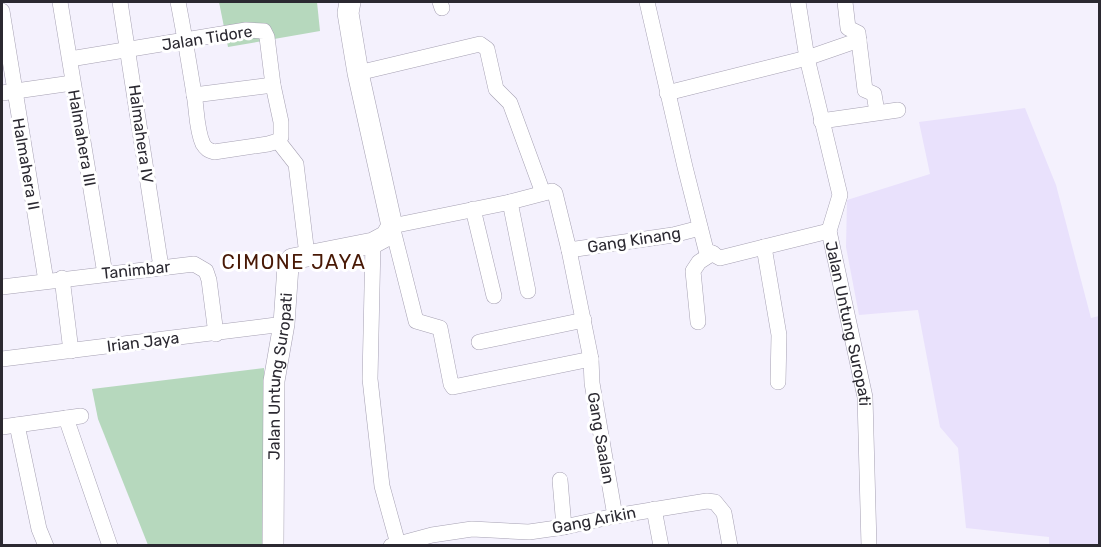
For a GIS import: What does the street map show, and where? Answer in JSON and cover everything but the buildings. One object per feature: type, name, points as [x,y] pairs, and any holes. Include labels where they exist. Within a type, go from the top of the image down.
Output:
[{"type":"street","name":"Halmahera III","points":[[60,2],[105,274]]},
{"type":"street","name":"Halmahera IV","points":[[120,2],[161,267]]},
{"type":"street","points":[[178,2],[200,136],[204,146],[214,152],[278,141],[296,164],[307,255],[373,243],[386,236],[392,226],[543,193],[510,103],[496,89],[487,49],[480,44],[358,73]]},
{"type":"street","points":[[350,2],[348,13],[358,73],[416,321],[440,328],[453,387],[591,359]]},
{"type":"street","points":[[647,2],[706,250],[720,258],[830,231]]},
{"type":"street","name":"Jalan Untung Suropati","points":[[798,2],[807,58],[840,195],[830,231],[865,397],[869,546]]},
{"type":"street","points":[[845,2],[848,28],[857,31],[865,90],[874,94],[877,112]]},
{"type":"street","name":"Halmahera II","points":[[2,11],[8,92],[46,281]]},
{"type":"street","name":"Jalan Tidore","points":[[70,59],[246,30],[264,31],[267,37],[273,85],[281,122],[282,131],[278,141]]},
{"type":"street","points":[[667,93],[807,58],[859,40]]},
{"type":"street","points":[[8,92],[72,83]]},
{"type":"street","points":[[194,95],[273,85]]},
{"type":"street","points":[[821,120],[898,110]]},
{"type":"street","name":"Gang Kinang","points":[[543,193],[552,191],[555,194],[569,250],[673,235],[700,228]]},
{"type":"street","points":[[510,202],[528,291]]},
{"type":"street","points":[[473,209],[494,296]]},
{"type":"street","points":[[373,243],[370,379],[382,486],[394,545]]},
{"type":"street","points":[[764,247],[779,335],[778,382]]},
{"type":"street","name":"Gang Saalan","points":[[569,250],[591,359],[592,383],[615,516]]},
{"type":"street","points":[[698,322],[693,271],[699,262],[713,254]]},
{"type":"street","name":"Jalan Untung Suropati","points":[[273,546],[274,381],[284,324],[288,266],[292,259],[307,255]]},
{"type":"street","name":"Tanimbar","points":[[2,287],[194,264],[206,271],[209,280],[216,334]]},
{"type":"street","points":[[62,278],[71,351]]},
{"type":"street","points":[[479,342],[584,320]]},
{"type":"street","name":"Irian Jaya","points":[[2,359],[284,324]]},
{"type":"street","points":[[46,546],[9,426],[74,417],[110,546]]},
{"type":"street","points":[[560,480],[564,527]]},
{"type":"street","name":"Gang Arikin","points":[[394,545],[433,540],[472,529],[529,532],[707,501],[715,502],[724,513],[730,546]]},
{"type":"street","points":[[654,509],[661,546]]},
{"type":"shaded area","points":[[1025,108],[1056,185],[1091,318],[1099,316],[1099,545],[1049,545],[1049,537],[966,528],[958,448],[940,427],[918,310],[859,315],[846,247],[847,200],[930,174],[919,122]]},
{"type":"green space","points":[[219,2],[317,2],[320,31],[228,47]]},
{"type":"green space","points":[[264,368],[266,545],[148,545],[98,419],[92,389]]},
{"type":"district","name":"CIMONE JAYA","points":[[294,262]]}]
